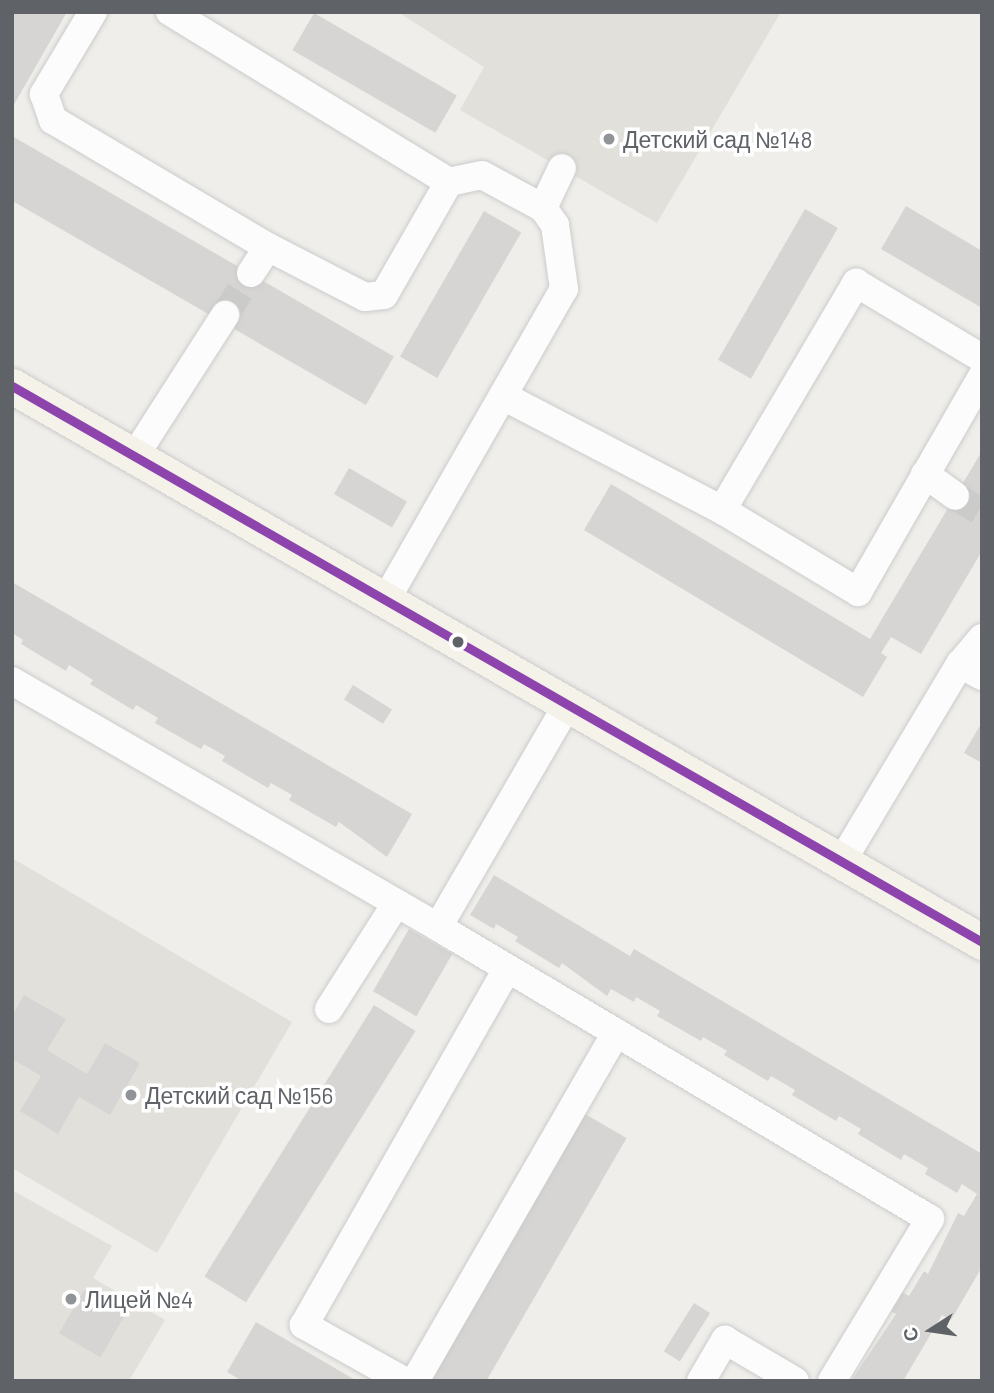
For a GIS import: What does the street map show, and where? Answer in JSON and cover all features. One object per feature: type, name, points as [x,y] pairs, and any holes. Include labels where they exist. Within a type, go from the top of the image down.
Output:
[{"type":"main road","points":[[12,386],[384,603],[982,942]]},
{"type":"lane","points":[[93,12],[44,94],[53,120],[268,247],[365,298],[384,295],[449,182]]},
{"type":"lane","points":[[170,12],[449,182],[481,175],[543,208],[555,225],[564,289],[384,603]]},
{"type":"lane","points":[[543,208],[562,168]]},
{"type":"lane","points":[[251,273],[268,247]]},
{"type":"lane","points":[[722,510],[856,283],[982,358]]},
{"type":"lane","points":[[134,457],[225,314]]},
{"type":"lane","points":[[503,396],[722,510],[858,592],[982,376]]},
{"type":"lane","points":[[925,474],[955,496]]},
{"type":"lane","points":[[842,861],[971,670],[982,638]]},
{"type":"lane","points":[[12,681],[438,927],[930,1219],[832,1381]]},
{"type":"lane","points":[[438,927],[566,707]]},
{"type":"lane","points":[[330,1009],[396,904]]},
{"type":"lane","points":[[404,1381],[304,1325],[507,969]]},
{"type":"lane","points":[[415,1381],[616,1033]]},
{"type":"lane","points":[[701,1381],[725,1340],[795,1381]]},
{"type":"shaded area","name":"Детский сад №148","points":[[398,12],[781,12],[657,223],[460,110],[484,67]]},
{"type":"shaded area","name":"Детский сад №156","points":[[12,858],[292,1022],[157,1253],[12,1168]]},
{"type":"shaded area","name":"Лицей №4","points":[[12,1190],[112,1246],[93,1278],[165,1320],[129,1381],[12,1381]]},
{"type":"building","points":[[14,12],[67,12],[12,108],[12,15]]},
{"type":"building","points":[[314,13],[457,96],[435,133],[292,50]]},
{"type":"building","points":[[12,136],[394,356],[366,405],[12,201]]},
{"type":"building","points":[[906,206],[982,251],[982,308],[881,249]]},
{"type":"building","points":[[805,209],[838,228],[751,379],[718,360]]},
{"type":"building","points":[[484,211],[521,232],[437,378],[400,356]]},
{"type":"building","points":[[982,451],[982,551],[921,654],[891,637],[881,653],[887,657],[863,697],[584,530],[611,484],[870,639]]},
{"type":"building","points":[[349,468],[407,502],[392,527],[334,494]]},
{"type":"building","points":[[12,582],[412,814],[387,857],[339,822],[336,827],[289,800],[292,795],[271,783],[268,788],[222,761],[225,756],[204,744],[201,749],[155,723],[158,718],[136,705],[133,710],[90,684],[93,680],[69,665],[66,671],[21,644],[23,640],[12,633]]},
{"type":"building","points":[[353,685],[392,709],[383,724],[344,699]]},
{"type":"building","points":[[982,722],[982,763],[964,753]]},
{"type":"building","points":[[494,875],[630,956],[634,949],[982,1154],[982,1267],[951,1320],[942,1315],[903,1381],[851,1381],[896,1314],[891,1311],[902,1292],[909,1296],[924,1271],[928,1274],[958,1213],[964,1216],[977,1194],[962,1184],[957,1193],[925,1174],[928,1168],[904,1154],[901,1160],[858,1134],[861,1129],[839,1116],[836,1121],[792,1095],[795,1090],[771,1076],[768,1081],[724,1055],[727,1051],[703,1037],[701,1041],[657,1016],[660,1011],[636,997],[634,1002],[611,989],[607,996],[562,963],[559,968],[515,941],[518,937],[496,924],[494,929],[470,915]]},
{"type":"building","points":[[409,929],[452,954],[416,1016],[373,991]]},
{"type":"building","points":[[24,995],[66,1019],[47,1050],[87,1074],[105,1043],[140,1063],[110,1115],[79,1097],[58,1134],[20,1111],[41,1076],[12,1059],[12,1016]]},
{"type":"building","points":[[374,1005],[416,1031],[246,1302],[204,1276]]},
{"type":"building","points":[[585,1114],[627,1138],[486,1381],[431,1381]]},
{"type":"building","points":[[84,1290],[126,1314],[101,1357],[59,1333]]},
{"type":"building","points":[[694,1303],[710,1313],[680,1361],[664,1351]]},
{"type":"building","points":[[256,1322],[357,1381],[242,1381],[227,1372]]},
{"type":"tunnel","points":[[225,315],[251,273]]},
{"type":"tunnel","points":[[955,496],[982,512]]},
{"type":"transit line","points":[[12,386],[982,942]]},
{"type":"place","name":"Детский сад №148","points":[[609,139]]},
{"type":"place","name":"Детский сад №156","points":[[131,1095]]},
{"type":"place","name":"Лицей №4","points":[[71,1299]]}]
